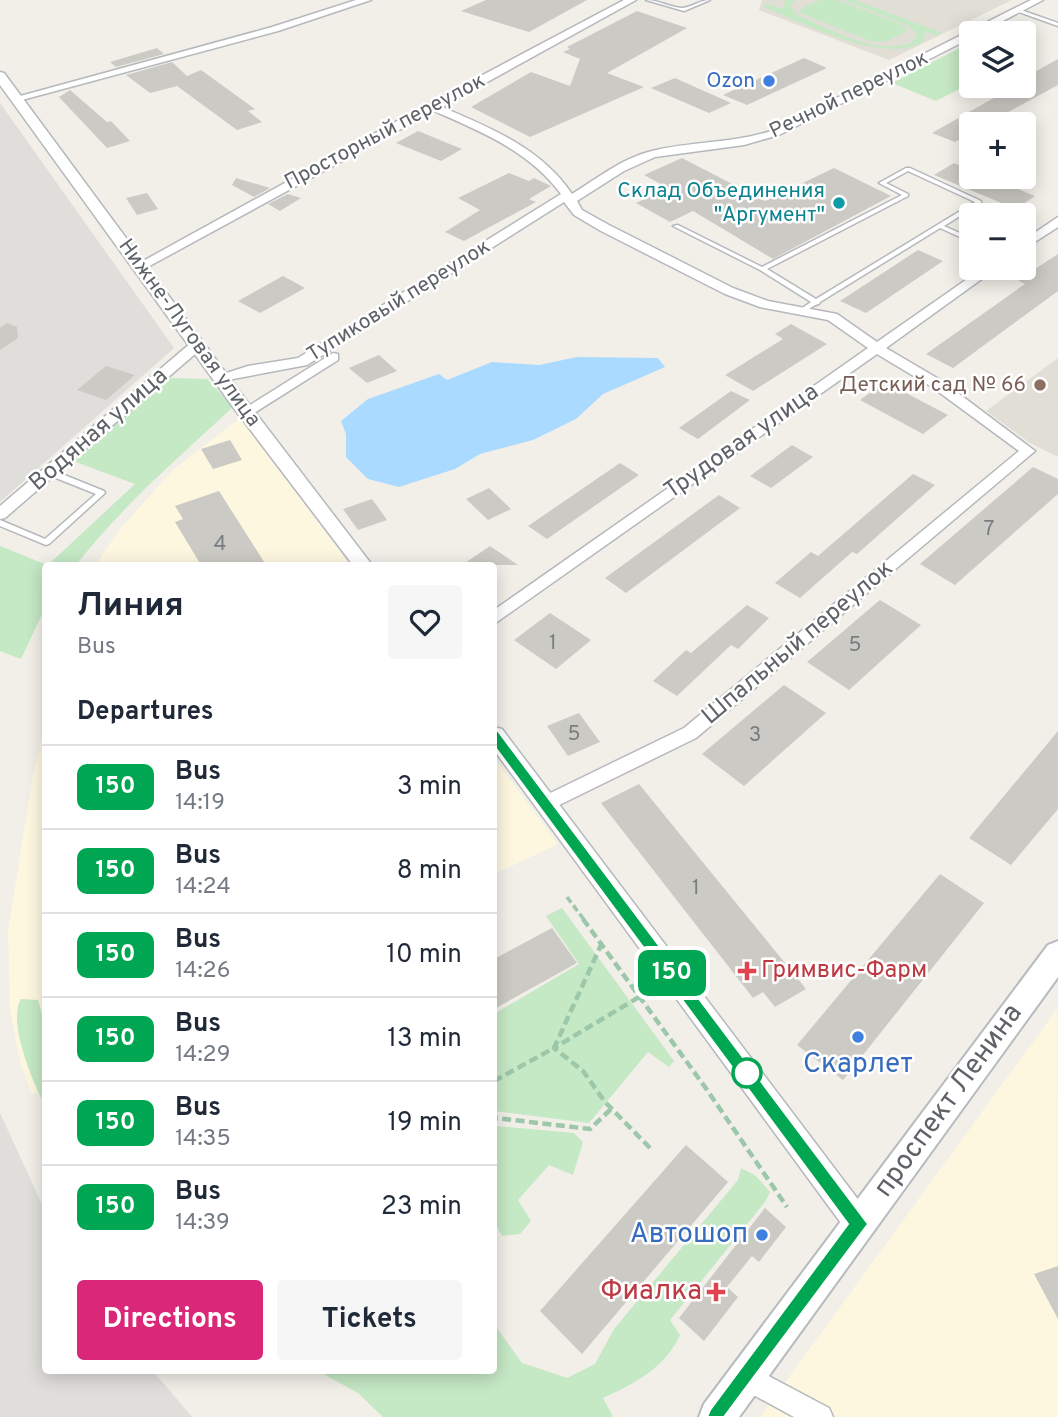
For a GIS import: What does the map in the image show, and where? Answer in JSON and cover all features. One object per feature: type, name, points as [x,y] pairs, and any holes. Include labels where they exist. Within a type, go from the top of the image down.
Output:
[{"type":"main road","name":"проспект Ленина","points":[[717,1417],[1058,954]]},
{"type":"street","points":[[18,98],[275,29],[366,0]]},
{"type":"street","name":"Просторный переулок","points":[[139,266],[631,0]]},
{"type":"street","name":"Речной переулок","points":[[997,21],[1038,0]]},
{"type":"street","name":"Речной переулок","points":[[569,201],[646,156],[715,148],[760,139],[775,133],[959,41]]},
{"type":"street","name":"Нижне-Луговая улица","points":[[0,76],[246,412],[361,562]]},
{"type":"street","points":[[432,106],[504,138],[537,161],[563,189],[578,212],[605,228],[729,291],[765,304],[832,317],[876,348]]},
{"type":"street","name":"Тупиковый переулок","points":[[222,379],[247,370],[302,362],[569,201]]},
{"type":"street","name":"Тупиковый переулок","points":[[246,412],[569,201]]},
{"type":"street","points":[[1036,237],[1058,221]]},
{"type":"street","name":"Трудовая улица","points":[[497,616],[974,280]]},
{"type":"street","name":"Водяная улица","points":[[0,514],[197,345]]},
{"type":"street","name":"Шпальный переулок","points":[[547,803],[690,733],[1028,451],[937,384],[876,348]]},
{"type":"street","points":[[497,739],[859,1224]]},
{"type":"street","points":[[747,1377],[820,1417]]},
{"type":"lane","points":[[648,0],[684,10],[708,0]]},
{"type":"lane","points":[[1018,10],[1058,25]]},
{"type":"lane","points":[[762,269],[906,195],[882,183],[908,169],[979,202],[801,312]]},
{"type":"lane","points":[[676,226],[762,269],[817,303]]},
{"type":"lane","points":[[940,226],[959,235]]},
{"type":"lane","points":[[0,523],[46,542],[101,493],[49,472]]},
{"type":"path","points":[[567,897],[787,1207]]},
{"type":"path","points":[[554,1048],[601,945]]},
{"type":"path","points":[[497,1079],[639,996]]},
{"type":"path","points":[[554,1048],[583,1071],[611,1109],[652,1150]]},
{"type":"path","points":[[497,1118],[590,1129],[611,1109]]},
{"type":"shaded area","points":[[762,0],[1012,0],[969,21],[959,21],[959,26],[889,60],[759,10]]},
{"type":"shaded area","points":[[0,103],[174,348],[0,502]]},
{"type":"shaded area","name":"Детский сад № 66","points":[[1058,358],[1058,457],[1030,443],[986,411]]},
{"type":"shaded area","points":[[240,418],[348,562],[97,562],[121,528],[174,469]]},
{"type":"shaded area","points":[[42,738],[42,1090],[32,1095],[20,1062],[10,1009],[8,930],[33,776]]},
{"type":"shaded area","points":[[497,762],[558,844],[497,873]]},
{"type":"shaded area","points":[[1057,1009],[1058,1417],[760,1417]]},
{"type":"shaded area","points":[[0,1113],[42,1204],[42,1374],[155,1374],[192,1417],[0,1417]]},
{"type":"green space","points":[[785,0],[795,0],[790,6],[797,15],[869,44],[899,46],[913,42],[917,33],[907,25],[843,0],[855,0],[942,33],[937,36],[925,31],[924,41],[907,48],[866,46],[821,31],[762,6],[767,4],[782,9]]},
{"type":"green space","points":[[820,0],[837,0],[903,25],[907,31],[887,41],[873,42],[800,13],[802,8]]},
{"type":"green space","points":[[959,48],[959,89],[936,101],[892,83]]},
{"type":"green space","points":[[170,378],[207,379],[233,407],[131,503],[78,562],[51,562],[135,484],[73,461]]},
{"type":"green space","points":[[0,546],[42,563],[42,614],[21,659],[0,651]]},
{"type":"green space","points":[[562,908],[674,1061],[669,1067],[648,1052],[589,1123],[497,1111],[497,1012],[579,964],[546,916]]},
{"type":"green space","points":[[21,999],[38,1000],[42,1014],[42,1099],[28,1068],[19,1037],[18,1009]]},
{"type":"green space","points":[[497,1126],[574,1133],[583,1142],[573,1175],[549,1165],[518,1200],[531,1221],[520,1234],[502,1236],[497,1227]]},
{"type":"green space","points":[[741,1168],[756,1176],[770,1192],[765,1202],[670,1320],[680,1335],[666,1356],[648,1373],[603,1398],[613,1417],[383,1417],[358,1393],[323,1374],[497,1374],[497,1328],[522,1363],[567,1378],[595,1364],[614,1329],[738,1180]]},
{"type":"water","points":[[577,357],[658,358],[665,367],[603,394],[576,419],[533,440],[480,454],[455,469],[399,487],[368,479],[346,457],[346,434],[341,421],[368,399],[439,374],[447,380],[492,362],[539,365]]},
{"type":"building","points":[[486,0],[587,0],[529,32],[461,11]]},
{"type":"building","points":[[637,11],[687,28],[607,73],[644,87],[530,137],[471,107],[531,72],[570,86],[580,59],[563,52],[570,49],[567,47]]},
{"type":"building","points":[[157,48],[164,54],[116,67],[110,62]]},
{"type":"building","points":[[804,58],[827,68],[747,105],[723,95]]},
{"type":"building","points":[[1058,59],[1058,85],[1036,97],[1036,71]]},
{"type":"building","points":[[172,62],[187,76],[201,70],[255,109],[248,111],[262,122],[237,130],[177,86],[150,93],[126,75]]},
{"type":"building","points":[[675,78],[731,103],[709,113],[651,88]]},
{"type":"building","points":[[70,90],[107,122],[111,121],[130,141],[107,148],[59,97]]},
{"type":"building","points":[[994,98],[1034,98],[1008,112],[969,112]]},
{"type":"building","points":[[959,118],[959,140],[955,142],[932,133]]},
{"type":"building","points":[[418,131],[462,149],[441,161],[396,143]]},
{"type":"building","points":[[682,158],[765,201],[834,168],[891,196],[773,259],[693,211],[670,222],[636,203],[668,188],[644,175]]},
{"type":"building","points":[[954,163],[959,165],[959,185],[934,175]]},
{"type":"building","points":[[509,173],[529,181],[534,178],[551,186],[529,199],[536,202],[464,241],[445,232],[480,210],[458,198]]},
{"type":"building","points":[[236,178],[270,188],[254,197],[232,185]]},
{"type":"building","points":[[968,189],[1018,189],[1035,196],[1025,203],[1002,203]]},
{"type":"building","points":[[147,193],[158,209],[137,215],[126,198]]},
{"type":"building","points":[[288,194],[301,198],[280,211],[268,204]]},
{"type":"building","points":[[918,250],[943,261],[866,313],[840,301]]},
{"type":"building","points":[[1058,254],[1058,291],[953,368],[926,354],[1025,284],[1018,280],[1036,280],[1036,268]]},
{"type":"building","points":[[283,276],[305,288],[260,313],[238,301]]},
{"type":"building","points":[[7,323],[17,327],[18,338],[0,350],[0,328]]},
{"type":"building","points":[[791,324],[827,344],[753,391],[725,375],[783,339],[775,334]]},
{"type":"building","points":[[379,355],[397,371],[367,383],[349,368]]},
{"type":"building","points":[[106,366],[135,375],[106,400],[77,390]]},
{"type":"building","points":[[885,382],[948,415],[923,434],[860,400]]},
{"type":"building","points":[[731,391],[750,400],[698,439],[679,428]]},
{"type":"building","points":[[230,440],[242,460],[213,469],[201,449]]},
{"type":"building","points":[[792,445],[813,457],[771,488],[750,476]]},
{"type":"building","points":[[620,463],[639,475],[547,539],[528,526]]},
{"type":"building","points":[[1033,467],[1058,479],[1058,494],[955,585],[920,564]]},
{"type":"building","points":[[913,474],[935,485],[857,554],[852,552],[800,598],[775,583],[811,552],[818,556]]},
{"type":"building","points":[[489,488],[511,509],[488,520],[466,499]]},
{"type":"building","points":[[219,491],[264,562],[199,562],[175,522],[183,519],[175,506]]},
{"type":"building","points":[[719,495],[740,508],[626,593],[605,578]]},
{"type":"building","points":[[372,499],[387,520],[358,530],[343,509]]},
{"type":"building","points":[[490,546],[518,565],[497,565],[497,562],[466,562]]},
{"type":"building","points":[[880,600],[921,625],[849,690],[807,662]]},
{"type":"building","points":[[747,605],[769,618],[738,649],[731,645],[677,696],[653,681],[686,650],[691,653]]},
{"type":"building","points":[[550,613],[591,640],[556,669],[514,640]]},
{"type":"building","points":[[784,685],[826,713],[744,786],[702,754]]},
{"type":"building","points":[[579,713],[600,742],[568,756],[547,726]]},
{"type":"building","points":[[1058,731],[1058,809],[1011,865],[969,838]]},
{"type":"building","points":[[639,784],[806,989],[775,1007],[763,992],[753,998],[601,803]]},
{"type":"building","points":[[940,874],[984,903],[843,1080],[797,1045]]},
{"type":"building","points":[[552,928],[577,963],[497,1007],[497,957]]},
{"type":"building","points":[[686,1145],[728,1182],[582,1354],[540,1311]]},
{"type":"building","name":"Фиалка","points":[[765,1208],[786,1227],[759,1262],[752,1256],[727,1287],[738,1297],[704,1341],[679,1318]]},
{"type":"building","points":[[1058,1266],[1058,1319],[1034,1274]]},
{"type":"bus line","name":"150","points":[[497,739],[859,1224],[717,1417]]},
{"type":"place","name":"Ozon","points":[[769,81]]},
{"type":"place","name":"Склад Объединения \"Аргумент\"","points":[[839,203]]},
{"type":"place","name":"Детский сад № 66","points":[[1040,385]]},
{"type":"place","name":"Гримвис-Фарм","points":[[747,971]]},
{"type":"place","name":"Скарлет","points":[[858,1037]]},
{"type":"place","name":"Автошоп","points":[[762,1235]]},
{"type":"place","name":"Фиалка","points":[[716,1292]]}]
